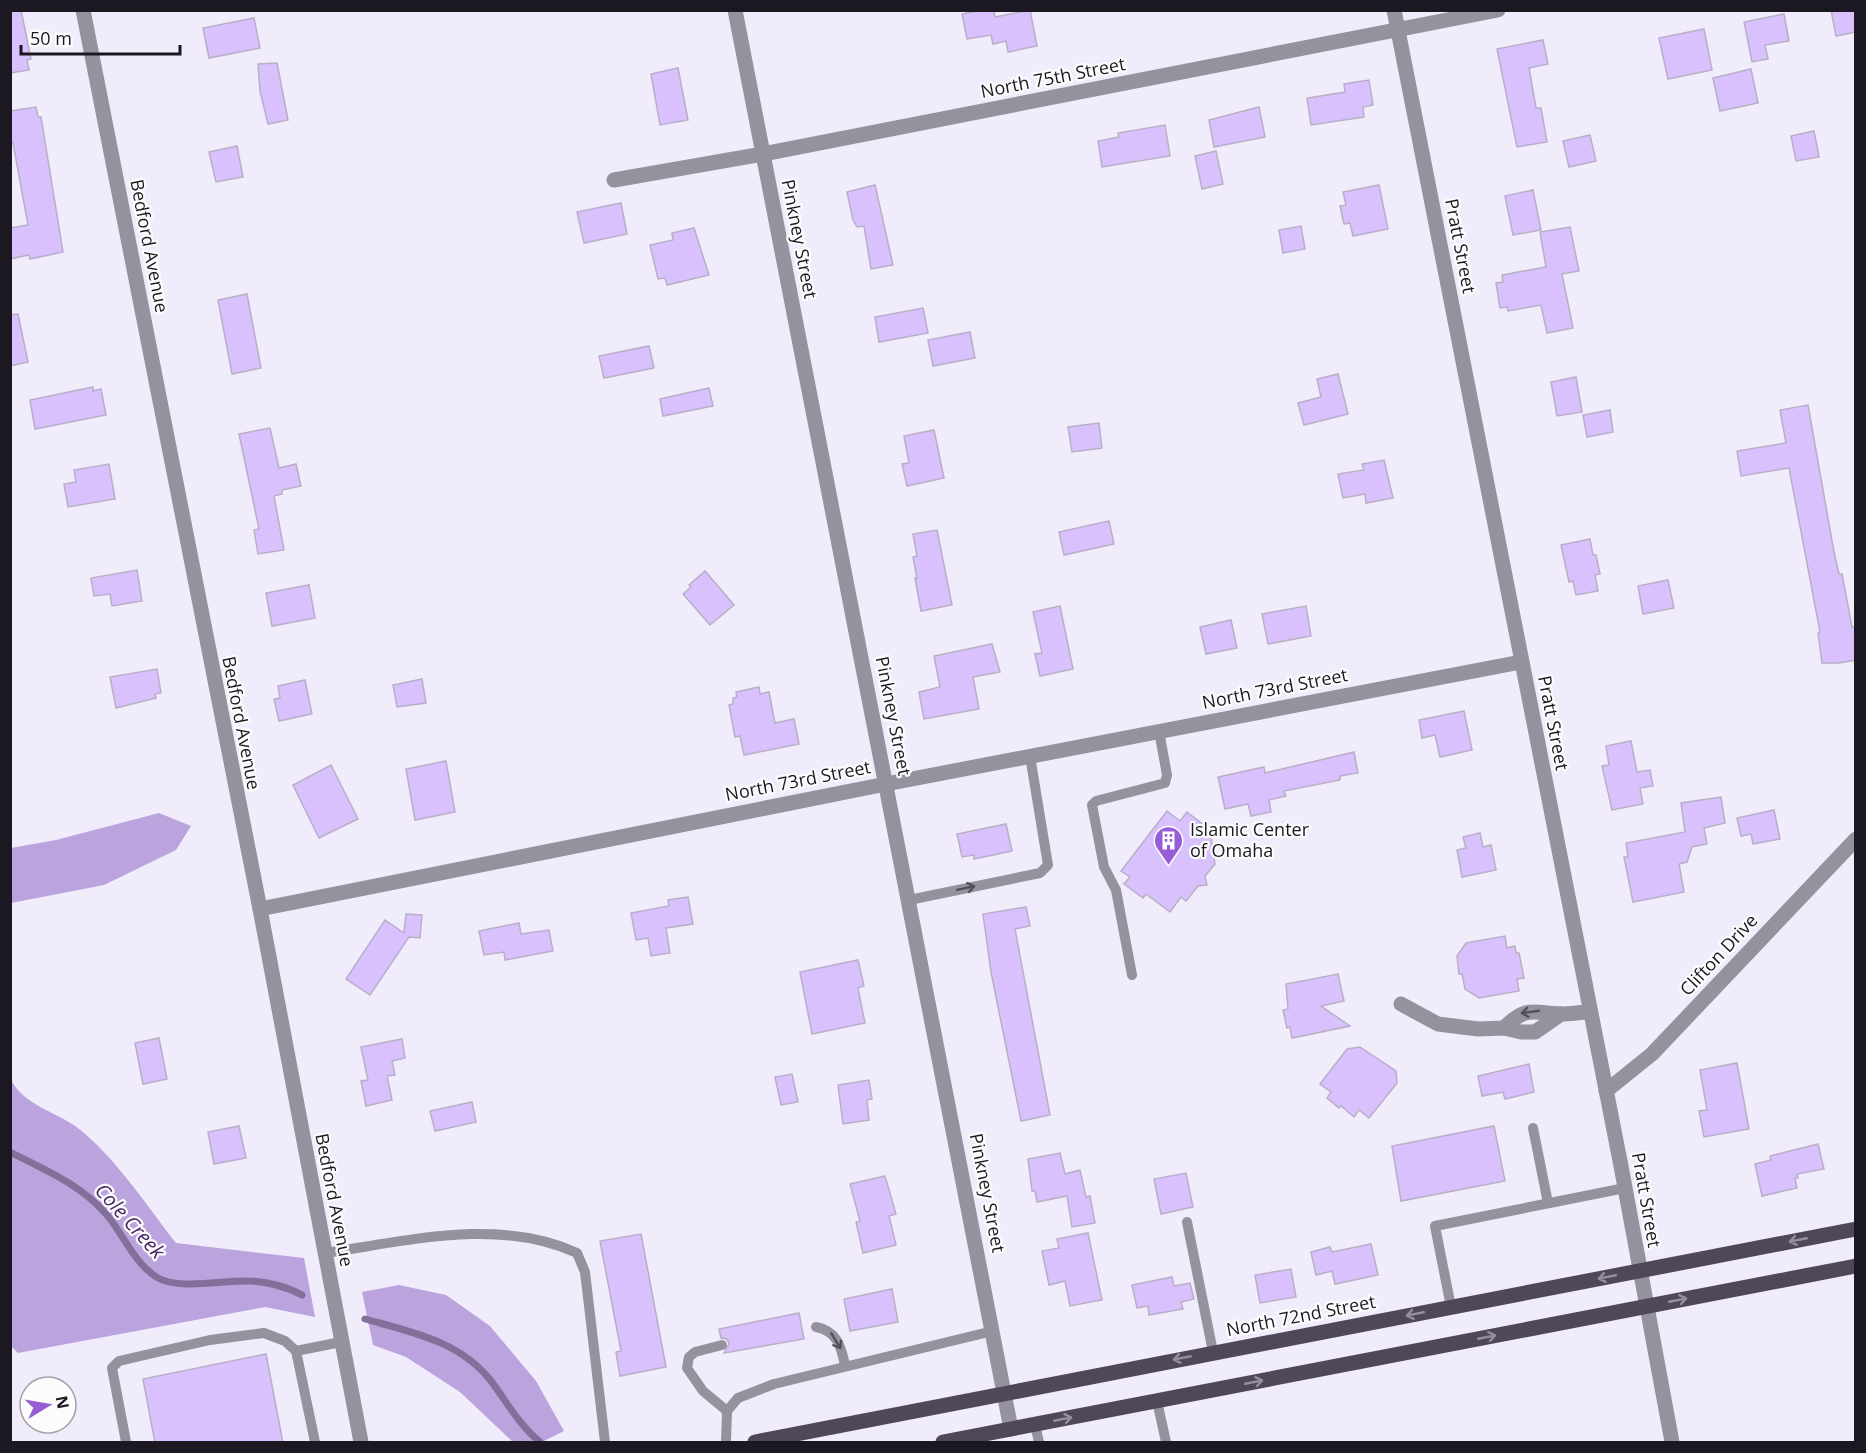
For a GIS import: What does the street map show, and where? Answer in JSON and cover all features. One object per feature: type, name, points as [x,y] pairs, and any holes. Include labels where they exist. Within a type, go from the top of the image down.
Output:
[{"type":"main road","name":"North 72nd Street","points":[[755,1443],[1005,1392],[1856,1229]]},
{"type":"main road","points":[[943,1443],[1856,1266]]},
{"type":"street","name":"Bedford Avenue","points":[[83,10],[260,909],[361,1443]]},
{"type":"street","name":"Pinkney Street","points":[[735,10],[1011,1429]]},
{"type":"street","name":"Pratt Street","points":[[1395,10],[1625,1188],[1672,1443]]},
{"type":"street","name":"North 75th Street","points":[[614,180],[762,154],[1498,10]]},
{"type":"street","name":"North 73rd Street","points":[[260,909],[886,784],[1521,662]]},
{"type":"street","name":"Clifton Drive","points":[[1606,1091],[1652,1054],[1856,839]]},
{"type":"street","points":[[1401,1004],[1438,1024],[1478,1029],[1504,1028],[1521,1032],[1535,1032],[1561,1014]]},
{"type":"street","points":[[1504,1028],[1518,1014],[1534,1010],[1561,1014],[1590,1011]]},
{"type":"lane","points":[[1132,975],[1116,890],[1104,867],[1092,805],[1096,801],[1165,783],[1167,775],[1159,731]]},
{"type":"lane","points":[[909,900],[1040,873],[1048,865],[1030,756]]},
{"type":"lane","points":[[1533,1128],[1548,1203]]},
{"type":"lane","points":[[1450,1307],[1435,1226],[1625,1188]]},
{"type":"lane","points":[[1187,1222],[1213,1353]]},
{"type":"lane","points":[[325,1253],[423,1239],[501,1233],[552,1242],[577,1253],[585,1272],[605,1443]]},
{"type":"lane","points":[[816,1328],[828,1330],[836,1338],[845,1365]]},
{"type":"lane","points":[[726,1443],[727,1411],[738,1398],[774,1384],[845,1365],[993,1331]]},
{"type":"lane","points":[[126,1443],[112,1368],[119,1361],[210,1340],[264,1333],[285,1341],[296,1351],[315,1443]]},
{"type":"lane","points":[[296,1351],[341,1342]]},
{"type":"lane","points":[[722,1345],[695,1352],[689,1357],[687,1368],[703,1391],[727,1411]]},
{"type":"lane","points":[[1157,1401],[1166,1443]]},
{"type":"lane","points":[[1035,1425],[1039,1443]]},
{"type":"shaded area","points":[[159,813],[191,826],[176,850],[104,885],[11,903],[11,848],[56,840]]},
{"type":"shaded area","points":[[11,1080],[35,1104],[75,1126],[97,1145],[176,1243],[304,1258],[315,1317],[265,1307],[18,1353],[10,1345]]},
{"type":"shaded area","points":[[399,1285],[446,1295],[490,1326],[536,1381],[564,1431],[542,1442],[513,1442],[460,1392],[406,1357],[373,1345],[362,1292]]},
{"type":"building","points":[[10,10],[21,10],[31,59],[27,60],[29,70],[10,73]]},
{"type":"building","points":[[994,10],[995,17],[1030,10],[1037,46],[1008,52],[1006,41],[993,44],[991,35],[967,39],[962,14]]},
{"type":"building","points":[[1831,10],[1856,10],[1856,32],[1836,36]]},
{"type":"building","points":[[1784,14],[1789,41],[1765,45],[1768,59],[1752,62],[1744,22]]},
{"type":"building","points":[[254,18],[260,48],[209,58],[203,28]]},
{"type":"building","points":[[1704,29],[1712,70],[1668,79],[1659,38]]},
{"type":"building","points":[[1543,40],[1548,64],[1529,68],[1536,108],[1541,108],[1547,142],[1517,147],[1497,49]]},
{"type":"building","points":[[277,63],[288,120],[268,124],[260,91],[258,64]]},
{"type":"building","points":[[678,68],[688,120],[660,125],[651,74]]},
{"type":"building","points":[[1751,69],[1758,103],[1720,111],[1713,78]]},
{"type":"building","points":[[1369,80],[1373,105],[1363,107],[1364,117],[1311,125],[1307,98],[1345,92],[1344,84]]},
{"type":"building","points":[[36,107],[38,117],[41,117],[63,252],[30,259],[29,255],[10,259],[10,228],[28,225],[13,143],[10,143],[10,111]]},
{"type":"building","points":[[1259,107],[1265,137],[1214,147],[1209,120]]},
{"type":"building","points":[[1165,125],[1170,156],[1102,167],[1098,141],[1119,137],[1118,133]]},
{"type":"building","points":[[1814,131],[1819,157],[1796,161],[1791,136]]},
{"type":"building","points":[[1590,135],[1596,161],[1569,167],[1563,141]]},
{"type":"building","points":[[237,146],[243,177],[216,182],[209,152]]},
{"type":"building","points":[[1216,151],[1223,184],[1202,189],[1195,156]]},
{"type":"building","points":[[875,185],[893,265],[871,269],[864,226],[857,227],[853,220],[847,192]]},
{"type":"building","points":[[1379,185],[1388,229],[1353,236],[1350,223],[1344,224],[1340,206],[1346,205],[1343,192]]},
{"type":"building","points":[[1533,190],[1541,230],[1513,235],[1505,196]]},
{"type":"building","points":[[621,203],[627,234],[584,243],[577,212]]},
{"type":"building","points":[[1301,226],[1305,249],[1283,253],[1279,230]]},
{"type":"building","points":[[1570,227],[1579,271],[1562,274],[1573,328],[1547,333],[1541,305],[1508,311],[1507,307],[1500,308],[1496,283],[1503,282],[1502,275],[1546,267],[1540,232]]},
{"type":"building","points":[[694,228],[709,275],[667,285],[665,278],[658,279],[650,245],[673,240],[672,233]]},
{"type":"building","points":[[247,294],[261,368],[232,374],[218,300]]},
{"type":"building","points":[[923,308],[928,333],[879,342],[875,317]]},
{"type":"building","points":[[18,314],[28,362],[10,366],[10,315]]},
{"type":"building","points":[[970,332],[975,358],[933,366],[928,340]]},
{"type":"building","points":[[649,346],[654,368],[604,378],[599,356]]},
{"type":"building","points":[[1338,374],[1348,414],[1304,425],[1298,403],[1321,397],[1317,379]]},
{"type":"building","points":[[1576,377],[1582,412],[1557,416],[1551,382]]},
{"type":"building","points":[[93,387],[93,391],[101,389],[106,415],[35,429],[30,400]]},
{"type":"building","points":[[709,388],[713,406],[663,416],[660,399]]},
{"type":"building","points":[[1808,405],[1834,552],[1839,574],[1842,574],[1852,627],[1856,627],[1856,660],[1839,663],[1822,663],[1818,633],[1820,632],[1789,468],[1741,476],[1737,451],[1786,443],[1780,410]]},
{"type":"building","points":[[1610,410],[1613,432],[1587,437],[1583,415]]},
{"type":"building","points":[[1099,423],[1102,448],[1072,452],[1068,427]]},
{"type":"building","points":[[270,428],[279,468],[296,464],[301,486],[282,490],[282,494],[274,496],[284,550],[258,554],[254,530],[259,529],[239,434]]},
{"type":"building","points":[[934,430],[944,478],[907,486],[902,464],[909,463],[904,436]]},
{"type":"building","points":[[1384,460],[1393,498],[1366,503],[1365,494],[1343,498],[1338,474],[1364,470],[1362,464]]},
{"type":"building","points":[[109,464],[115,499],[68,507],[64,484],[76,482],[74,470]]},
{"type":"building","points":[[1109,521],[1114,544],[1064,555],[1059,532]]},
{"type":"building","points":[[937,530],[952,605],[921,611],[915,578],[917,578],[913,557],[917,556],[913,534]]},
{"type":"building","points":[[1590,539],[1600,574],[1595,575],[1598,591],[1576,595],[1573,581],[1569,582],[1561,545]]},
{"type":"building","points":[[137,570],[142,601],[112,606],[110,594],[94,596],[91,578]]},
{"type":"building","points":[[705,571],[734,605],[710,625],[683,594],[691,587],[689,585]]},
{"type":"building","points":[[1668,580],[1674,608],[1643,614],[1638,586]]},
{"type":"building","points":[[309,585],[315,618],[272,626],[266,593]]},
{"type":"building","points":[[1060,606],[1073,669],[1040,676],[1035,654],[1042,653],[1033,612]]},
{"type":"building","points":[[1306,606],[1311,636],[1268,644],[1262,614]]},
{"type":"building","points":[[1231,620],[1237,648],[1206,654],[1200,627]]},
{"type":"building","points":[[992,644],[1000,672],[973,677],[979,709],[924,719],[919,692],[940,687],[934,656]]},
{"type":"building","points":[[157,669],[161,693],[155,694],[156,698],[116,708],[110,677]]},
{"type":"building","points":[[422,679],[426,703],[397,707],[393,685]]},
{"type":"building","points":[[305,680],[312,714],[279,721],[274,699],[280,698],[278,686]]},
{"type":"building","points":[[759,687],[760,694],[769,692],[775,723],[794,719],[799,744],[744,755],[740,736],[735,737],[729,705],[733,704],[733,698],[737,697],[736,692]]},
{"type":"building","points":[[1464,711],[1472,750],[1440,757],[1435,735],[1422,738],[1419,720]]},
{"type":"building","points":[[1631,741],[1637,772],[1650,770],[1653,786],[1640,788],[1643,804],[1612,810],[1602,766],[1609,765],[1606,746]]},
{"type":"building","points":[[1354,752],[1358,773],[1340,776],[1340,780],[1284,791],[1286,796],[1269,800],[1271,812],[1251,816],[1248,804],[1225,809],[1218,777],[1264,767],[1265,773]]},
{"type":"building","points":[[446,761],[455,812],[415,820],[406,769]]},
{"type":"building","points":[[331,765],[358,819],[319,838],[293,785]]},
{"type":"building","points":[[1721,797],[1725,823],[1704,828],[1707,844],[1692,847],[1687,862],[1679,864],[1684,892],[1633,902],[1624,857],[1628,857],[1626,843],[1685,832],[1681,803]]},
{"type":"building","points":[[1774,810],[1780,839],[1753,844],[1751,834],[1741,836],[1737,818]]},
{"type":"building","name":"Islamic Center of Omaha","points":[[1167,811],[1180,821],[1187,812],[1210,830],[1215,864],[1205,876],[1207,885],[1198,886],[1186,901],[1181,897],[1170,912],[1146,894],[1143,898],[1124,884],[1130,877],[1121,871]]},
{"type":"building","points":[[1006,824],[1012,851],[974,859],[974,855],[962,857],[957,834]]},
{"type":"building","points":[[1480,833],[1483,847],[1491,845],[1496,870],[1462,877],[1457,850],[1466,848],[1463,837]]},
{"type":"building","points":[[688,897],[693,924],[666,928],[670,953],[651,956],[648,938],[636,940],[631,913],[669,906],[668,900]]},
{"type":"building","points":[[1026,907],[1030,926],[1015,929],[1050,1115],[1021,1121],[991,972],[983,914]]},
{"type":"building","points":[[406,914],[422,915],[420,938],[409,937],[370,995],[346,979],[385,920],[404,933]]},
{"type":"building","points":[[519,923],[521,934],[549,930],[553,951],[505,960],[504,952],[484,955],[479,931]]},
{"type":"building","points":[[1505,936],[1507,948],[1515,946],[1516,953],[1519,953],[1524,978],[1517,979],[1519,991],[1479,998],[1465,989],[1462,974],[1459,974],[1457,956],[1466,943]]},
{"type":"building","points":[[858,960],[864,986],[858,988],[865,1023],[812,1034],[800,972]]},
{"type":"building","points":[[1338,974],[1344,1001],[1321,1006],[1350,1026],[1292,1038],[1283,1010],[1288,1009],[1286,984]]},
{"type":"building","points":[[159,1038],[167,1079],[143,1084],[135,1043]]},
{"type":"building","points":[[402,1039],[405,1058],[392,1061],[395,1075],[387,1076],[392,1100],[366,1106],[361,1081],[368,1080],[361,1047]]},
{"type":"building","points":[[1360,1047],[1396,1071],[1397,1083],[1369,1118],[1359,1110],[1354,1117],[1341,1106],[1339,1108],[1327,1098],[1331,1092],[1320,1084],[1347,1049]]},
{"type":"building","points":[[1737,1063],[1749,1129],[1704,1137],[1699,1111],[1707,1110],[1700,1070]]},
{"type":"building","points":[[1529,1064],[1534,1092],[1505,1099],[1503,1092],[1482,1096],[1478,1076]]},
{"type":"building","points":[[792,1074],[798,1102],[781,1105],[775,1077]]},
{"type":"building","points":[[869,1080],[872,1099],[867,1100],[869,1120],[843,1124],[838,1085]]},
{"type":"building","points":[[472,1102],[476,1122],[435,1131],[430,1111]]},
{"type":"building","points":[[239,1126],[246,1158],[214,1164],[208,1132]]},
{"type":"building","points":[[1494,1126],[1505,1181],[1401,1201],[1392,1146]]},
{"type":"building","points":[[1818,1144],[1824,1169],[1797,1174],[1798,1178],[1795,1178],[1797,1188],[1762,1196],[1755,1164],[1771,1160],[1770,1156]]},
{"type":"building","points":[[1060,1153],[1065,1174],[1080,1170],[1086,1197],[1090,1196],[1095,1223],[1072,1227],[1067,1196],[1037,1202],[1035,1191],[1032,1191],[1028,1159]]},
{"type":"building","points":[[1186,1173],[1193,1207],[1161,1214],[1154,1179]]},
{"type":"building","points":[[885,1176],[896,1214],[889,1216],[896,1245],[863,1253],[856,1222],[860,1221],[850,1184]]},
{"type":"building","points":[[1088,1233],[1102,1300],[1070,1306],[1065,1281],[1049,1285],[1042,1251],[1059,1248],[1057,1239]]},
{"type":"building","points":[[641,1234],[666,1367],[620,1376],[616,1352],[621,1351],[600,1241]]},
{"type":"building","points":[[1371,1244],[1378,1275],[1335,1284],[1332,1271],[1316,1275],[1311,1252],[1330,1247],[1332,1252]]},
{"type":"building","points":[[1291,1269],[1296,1297],[1260,1303],[1255,1275]]},
{"type":"building","points":[[1172,1277],[1174,1286],[1190,1283],[1194,1299],[1181,1302],[1183,1309],[1149,1315],[1148,1306],[1137,1308],[1132,1285]]},
{"type":"building","points":[[892,1289],[898,1322],[850,1331],[844,1299]]},
{"type":"building","points":[[799,1313],[804,1339],[724,1353],[729,1344],[727,1339],[721,1338],[719,1329]]},
{"type":"building","points":[[266,1354],[283,1443],[155,1443],[143,1379]]},
{"type":"waterway","name":"Cole Creek","points":[[10,1152],[61,1178],[96,1203],[112,1222],[135,1257],[158,1278],[167,1282],[190,1284],[256,1281],[283,1287],[302,1295]]},
{"type":"waterway","name":"Cole Creek","points":[[365,1319],[434,1340],[465,1356],[479,1367],[519,1421],[540,1442]]},
{"type":"place","name":"Islamic Center of Omaha","points":[[1169,866]]}]
